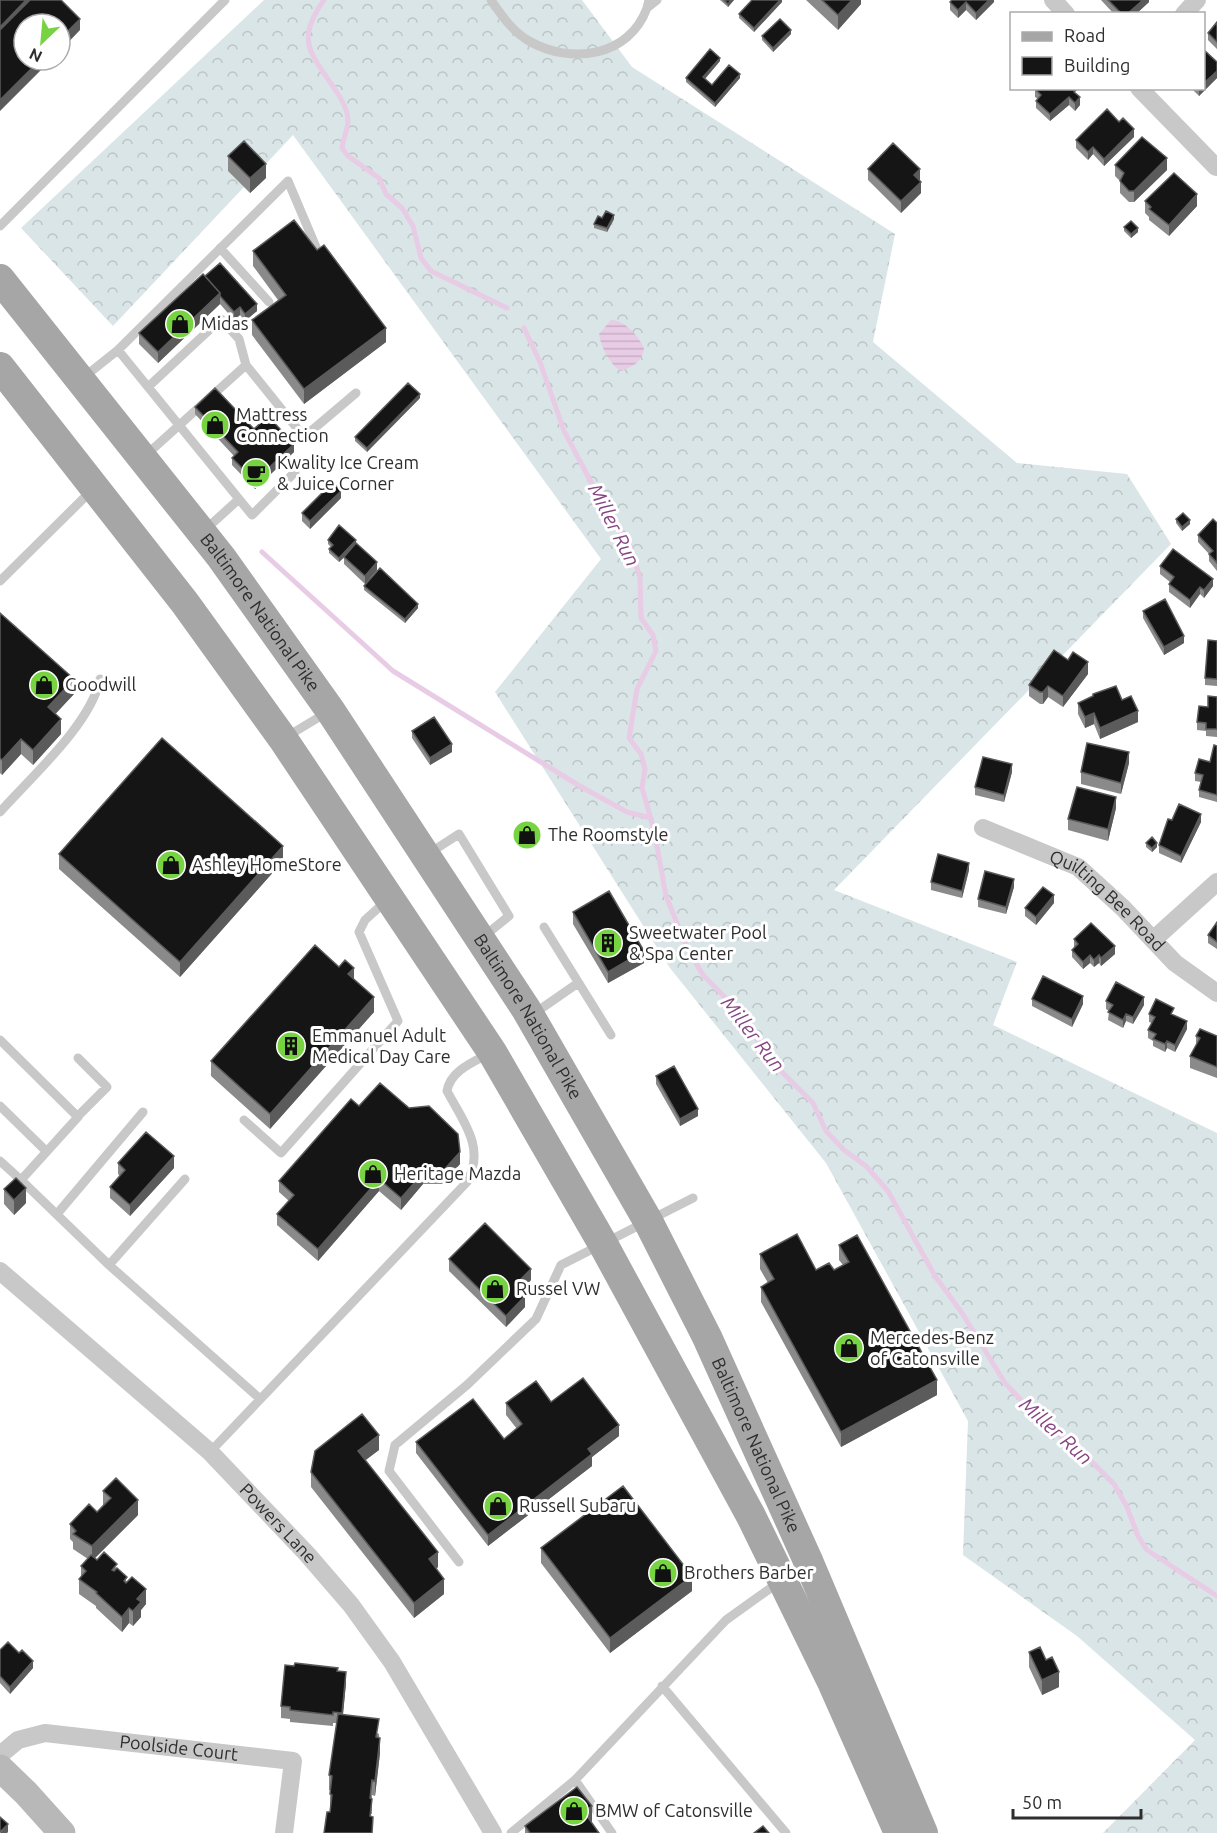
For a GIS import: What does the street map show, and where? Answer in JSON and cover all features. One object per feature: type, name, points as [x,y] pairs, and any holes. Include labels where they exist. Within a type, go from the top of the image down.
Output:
[{"type":"main road","name":"Baltimore National Pike","points":[[0,279],[202,533],[330,710],[427,855],[530,1016],[648,1221],[707,1337],[792,1524],[923,1833]]},
{"type":"main road","name":"Baltimore National Pike","points":[[0,367],[185,603],[283,739],[492,1052],[603,1244],[783,1579],[899,1833]]},
{"type":"street","points":[[1053,0],[1064,12]]},
{"type":"street","points":[[1186,12],[1197,0]]},
{"type":"street","points":[[1141,90],[1216,167]]},
{"type":"street","name":"Quilting Bee Road","points":[[983,828],[1078,867],[1109,894],[1175,963],[1217,993]]},
{"type":"street","points":[[1153,940],[1217,882]]},
{"type":"street","name":"Powers Lane","points":[[0,1271],[210,1452],[307,1554],[351,1605],[392,1662],[493,1833]]},
{"type":"street","name":"Poolside Court","points":[[0,1755],[18,1740],[45,1734],[293,1761],[284,1833]]},
{"type":"street","points":[[0,1768],[26,1792],[62,1833]]},
{"type":"lane","points":[[0,226],[225,0]]},
{"type":"lane","points":[[491,0],[505,22],[527,40],[546,49],[570,54],[614,48],[642,22],[648,4],[657,0]]},
{"type":"lane","points":[[81,379],[118,350],[288,181],[316,247]]},
{"type":"lane","points":[[220,248],[269,302]]},
{"type":"lane","points":[[148,387],[221,319],[239,339],[246,365],[304,437],[356,393]]},
{"type":"lane","points":[[118,350],[252,515],[295,472]]},
{"type":"lane","points":[[143,458],[246,365]]},
{"type":"lane","points":[[0,581],[95,486]]},
{"type":"lane","points":[[202,533],[239,500]]},
{"type":"lane","points":[[0,812],[82,718],[96,696],[99,679]]},
{"type":"lane","points":[[283,739],[330,710]]},
{"type":"lane","points":[[244,1120],[281,1153],[398,1021],[359,932],[365,920],[390,898]]},
{"type":"lane","points":[[544,927],[611,1035]]},
{"type":"lane","points":[[530,1016],[578,983]]},
{"type":"lane","points":[[0,1040],[77,1118]]},
{"type":"lane","points":[[210,1452],[467,1182],[475,1169],[474,1143],[447,1091],[448,1082],[464,1067],[492,1052]]},
{"type":"lane","points":[[21,1180],[46,1150],[107,1087],[78,1058]]},
{"type":"lane","points":[[0,1106],[46,1150]]},
{"type":"lane","points":[[57,1214],[143,1112]]},
{"type":"lane","points":[[0,1161],[109,1265],[260,1398]]},
{"type":"lane","points":[[109,1265],[185,1179]]},
{"type":"lane","points":[[459,1562],[389,1470],[395,1445],[467,1385],[536,1319],[561,1265],[693,1198]]},
{"type":"lane","points":[[511,1833],[575,1780],[726,1620],[783,1579]]},
{"type":"lane","points":[[663,1686],[786,1833]]},
{"type":"lane","points":[[575,1780],[612,1833]]},
{"type":"green space","points":[[264,0],[582,0],[632,67],[895,234],[873,342],[1017,463],[1127,474],[1171,544],[834,890],[1017,962],[993,1025],[1217,1133],[1217,1833],[1103,1833],[1195,1740],[1077,1636],[963,1555],[968,1421],[826,1163],[670,968],[495,692],[601,559],[293,135],[113,326],[21,228]]},
{"type":"shaded area","points":[[611,320],[621,323],[630,330],[644,348],[637,363],[621,371],[613,365],[607,355],[599,334]]},
{"type":"building","points":[[0,0],[26,0],[12,12],[0,27]]},
{"type":"building","points":[[30,0],[61,0],[80,19],[72,27],[72,12],[18,12]]},
{"type":"building","points":[[752,0],[780,0],[754,28],[739,14]]},
{"type":"building","points":[[822,0],[852,0],[838,15]]},
{"type":"building","points":[[952,0],[989,0],[976,13],[966,2],[958,10],[950,2]]},
{"type":"building","points":[[1108,0],[1143,0],[1129,12],[1120,12]]},
{"type":"building","points":[[12,18],[12,72],[28,72],[0,100],[0,30]]},
{"type":"building","points":[[780,19],[791,30],[773,48],[762,36]]},
{"type":"building","points":[[1217,22],[1217,42],[1208,33]]},
{"type":"building","points":[[710,49],[720,58],[703,77],[712,85],[729,65],[740,74],[715,103],[686,78]]},
{"type":"building","points":[[1205,51],[1217,62],[1217,71],[1205,82]]},
{"type":"building","points":[[1036,90],[1076,90],[1074,92],[1080,97],[1075,103],[1069,97],[1050,114],[1036,101],[1041,95]]},
{"type":"building","points":[[1107,109],[1119,122],[1123,118],[1134,129],[1104,159],[1093,147],[1088,152],[1076,140]]},
{"type":"building","points":[[1142,137],[1167,158],[1134,191],[1129,191],[1120,181],[1124,173],[1115,165]]},
{"type":"building","points":[[244,141],[266,164],[250,178],[228,156]]},
{"type":"building","points":[[893,143],[920,169],[914,175],[921,182],[901,201],[868,169]]},
{"type":"building","points":[[1174,173],[1197,194],[1169,225],[1149,209],[1151,207],[1145,201]]},
{"type":"building","points":[[606,211],[614,215],[607,228],[594,224],[598,216],[602,218]]},
{"type":"building","points":[[294,220],[317,250],[324,245],[386,328],[304,389],[252,320],[286,295],[253,251]]},
{"type":"building","points":[[1131,221],[1138,228],[1131,234],[1124,227]]},
{"type":"building","points":[[220,263],[257,304],[245,314],[240,307],[234,312],[205,276]]},
{"type":"building","name":"Midas","points":[[203,274],[220,293],[158,352],[139,333]]},
{"type":"building","points":[[408,383],[420,394],[367,448],[355,437]]},
{"type":"building","points":[[215,388],[254,429],[268,416],[294,444],[255,481],[232,458],[238,452],[195,407]]},
{"type":"building","points":[[333,482],[341,491],[310,521],[302,513]]},
{"type":"building","points":[[1183,513],[1190,520],[1182,527],[1176,519]]},
{"type":"building","points":[[1213,519],[1217,523],[1217,563],[1209,554],[1213,551],[1198,535]]},
{"type":"building","points":[[339,525],[356,540],[339,558],[329,549],[333,545],[328,540]]},
{"type":"building","points":[[356,543],[377,562],[365,576],[344,557]]},
{"type":"building","points":[[1173,549],[1213,579],[1204,590],[1200,587],[1190,600],[1169,584],[1174,577],[1160,566]]},
{"type":"building","points":[[380,568],[418,604],[405,619],[364,586]]},
{"type":"building","points":[[1165,599],[1184,636],[1164,647],[1143,611]]},
{"type":"building","points":[[0,613],[74,679],[48,707],[61,719],[33,750],[21,739],[2,760],[0,758]]},
{"type":"building","points":[[1208,640],[1217,641],[1217,679],[1205,678]]},
{"type":"building","points":[[1054,650],[1068,660],[1073,652],[1088,662],[1063,696],[1048,686],[1040,692],[1029,685]]},
{"type":"building","points":[[1116,686],[1122,700],[1131,696],[1138,711],[1100,728],[1094,713],[1085,717],[1078,703],[1093,694]]},
{"type":"building","points":[[1208,696],[1217,697],[1217,729],[1206,729],[1206,723],[1197,722],[1199,706],[1208,707]]},
{"type":"building","points":[[434,717],[452,744],[430,758],[412,731]]},
{"type":"building","name":"Ashley HomeStore","points":[[162,738],[283,846],[180,962],[59,854]]},
{"type":"building","points":[[1087,743],[1129,752],[1121,783],[1081,772]]},
{"type":"building","points":[[1214,745],[1217,746],[1217,795],[1199,790],[1203,775],[1195,773],[1199,759],[1210,762]]},
{"type":"building","points":[[983,757],[1012,764],[1004,795],[975,787]]},
{"type":"building","points":[[1077,787],[1116,797],[1108,829],[1068,819]]},
{"type":"building","points":[[1179,804],[1201,814],[1181,856],[1159,845],[1168,819],[1172,820]]},
{"type":"building","points":[[1152,837],[1157,843],[1152,848],[1146,843]]},
{"type":"building","points":[[938,854],[969,863],[962,891],[931,882]]},
{"type":"building","points":[[985,871],[1014,879],[1006,907],[978,899]]},
{"type":"building","points":[[1043,887],[1054,895],[1036,917],[1025,908]]},
{"type":"building","name":"Sweetwater Pool & Spa Center","points":[[609,891],[644,951],[608,972],[573,912]]},
{"type":"building","points":[[1217,922],[1217,942],[1208,935]]},
{"type":"building","points":[[1091,923],[1115,946],[1101,958],[1099,955],[1094,960],[1090,955],[1083,962],[1072,950],[1078,944],[1074,939]]},
{"type":"building","name":"Emmanuel Adult Medical Day Care","points":[[315,945],[339,967],[345,960],[354,968],[348,974],[374,997],[270,1114],[211,1061]]},
{"type":"building","points":[[1043,976],[1083,996],[1072,1019],[1032,999]]},
{"type":"building","points":[[1116,982],[1144,997],[1133,1017],[1126,1014],[1123,1020],[1108,1012],[1113,1005],[1106,1001]]},
{"type":"building","points":[[1156,999],[1174,1008],[1171,1014],[1187,1021],[1175,1045],[1153,1039],[1156,1034],[1148,1030],[1155,1017],[1149,1014]]},
{"type":"building","points":[[1200,1029],[1217,1036],[1217,1067],[1190,1056],[1200,1038],[1196,1036]]},
{"type":"building","points":[[674,1066],[698,1109],[680,1119],[656,1076]]},
{"type":"building","name":"Heritage Mazda","points":[[380,1083],[409,1108],[429,1106],[458,1134],[460,1152],[442,1172],[423,1173],[401,1198],[379,1179],[318,1249],[277,1214],[294,1195],[279,1181],[351,1099],[359,1106]]},
{"type":"building","points":[[146,1132],[174,1156],[130,1205],[110,1187],[125,1170],[118,1163]]},
{"type":"building","points":[[16,1178],[26,1188],[14,1200],[4,1189]]},
{"type":"building","name":"Russel VW","points":[[485,1223],[531,1269],[515,1285],[525,1296],[506,1316],[449,1259]]},
{"type":"building","name":"Mercedes-Benz of Catonsville","points":[[797,1234],[816,1270],[829,1263],[834,1270],[849,1262],[839,1245],[857,1235],[937,1380],[841,1432],[761,1287],[774,1279],[760,1254]]},
{"type":"building","name":"Russell Subaru","points":[[583,1378],[619,1425],[588,1449],[592,1454],[488,1535],[416,1442],[473,1399],[504,1439],[522,1424],[506,1403],[536,1381],[551,1402]]},
{"type":"building","points":[[362,1414],[379,1435],[358,1451],[438,1552],[429,1559],[444,1579],[414,1603],[311,1472],[315,1451]]},
{"type":"building","points":[[116,1478],[138,1500],[92,1546],[73,1534],[76,1531],[70,1524],[89,1504],[97,1512],[111,1498],[103,1491]]},
{"type":"building","points":[[623,1486],[692,1576],[610,1638],[541,1548]]},
{"type":"building","points":[[104,1552],[117,1564],[112,1570],[117,1568],[127,1577],[124,1581],[126,1583],[132,1577],[146,1589],[137,1599],[141,1602],[133,1611],[129,1608],[122,1617],[97,1592],[79,1579],[86,1571],[81,1566],[91,1555],[97,1560]]},
{"type":"building","points":[[8,1642],[19,1653],[22,1650],[33,1661],[10,1687],[0,1676],[0,1650]]},
{"type":"building","points":[[1040,1647],[1046,1660],[1052,1657],[1059,1672],[1042,1680],[1029,1652]]},
{"type":"building","points":[[295,1663],[338,1668],[337,1671],[346,1672],[342,1713],[333,1712],[333,1715],[290,1710],[290,1707],[281,1706],[285,1665],[294,1666]]},
{"type":"building","points":[[338,1714],[379,1719],[376,1737],[380,1738],[375,1781],[372,1780],[370,1798],[372,1799],[370,1816],[373,1817],[372,1833],[324,1833],[332,1795],[330,1794],[332,1776],[329,1775]]},
{"type":"building","points":[[577,1787],[592,1806],[584,1812],[599,1833],[530,1833],[525,1826]]},
{"type":"building","points":[[0,1817],[8,1824],[0,1832]]},
{"type":"building","points":[[763,1826],[769,1833],[754,1833]]},
{"type":"waterway","name":"Miller Run","points":[[324,0],[315,15],[308,38],[314,58],[346,110],[348,123],[342,148],[348,156],[379,178],[386,194],[402,208],[413,226],[421,258],[431,271],[507,308]]},
{"type":"waterway","name":"Miller Run","points":[[524,328],[540,362],[564,431],[608,514],[631,548],[640,578],[641,618],[653,635],[656,651],[637,689],[629,738],[641,754],[645,769],[642,788],[654,830],[666,896],[688,950],[703,975],[745,1018],[767,1057],[813,1103],[826,1131],[844,1150],[866,1166],[888,1191],[935,1276],[962,1313],[1005,1383],[1039,1419],[1086,1456],[1114,1484],[1147,1550],[1217,1596]]},
{"type":"waterway","points":[[262,552],[393,671],[578,785],[627,812],[651,818]]},
{"type":"place","name":"Midas","points":[[180,324]]},
{"type":"place","name":"Mattress Connection","points":[[215,425]]},
{"type":"place","name":"Kwality Ice Cream & Juice Corner","points":[[256,473]]},
{"type":"place","name":"Goodwill","points":[[44,685]]},
{"type":"place","name":"The Roomstyle","points":[[527,835]]},
{"type":"place","name":"Ashley HomeStore","points":[[171,865]]},
{"type":"place","name":"Sweetwater Pool & Spa Center","points":[[608,943]]},
{"type":"place","name":"Emmanuel Adult Medical Day Care","points":[[291,1046]]},
{"type":"place","name":"Heritage Mazda","points":[[373,1174]]},
{"type":"place","name":"Russel VW","points":[[495,1289]]},
{"type":"place","name":"Mercedes-Benz of Catonsville","points":[[849,1348]]},
{"type":"place","name":"Russell Subaru","points":[[498,1506]]},
{"type":"place","name":"Brothers Barber","points":[[663,1573]]},
{"type":"place","name":"BMW of Catonsville","points":[[574,1811]]}]
